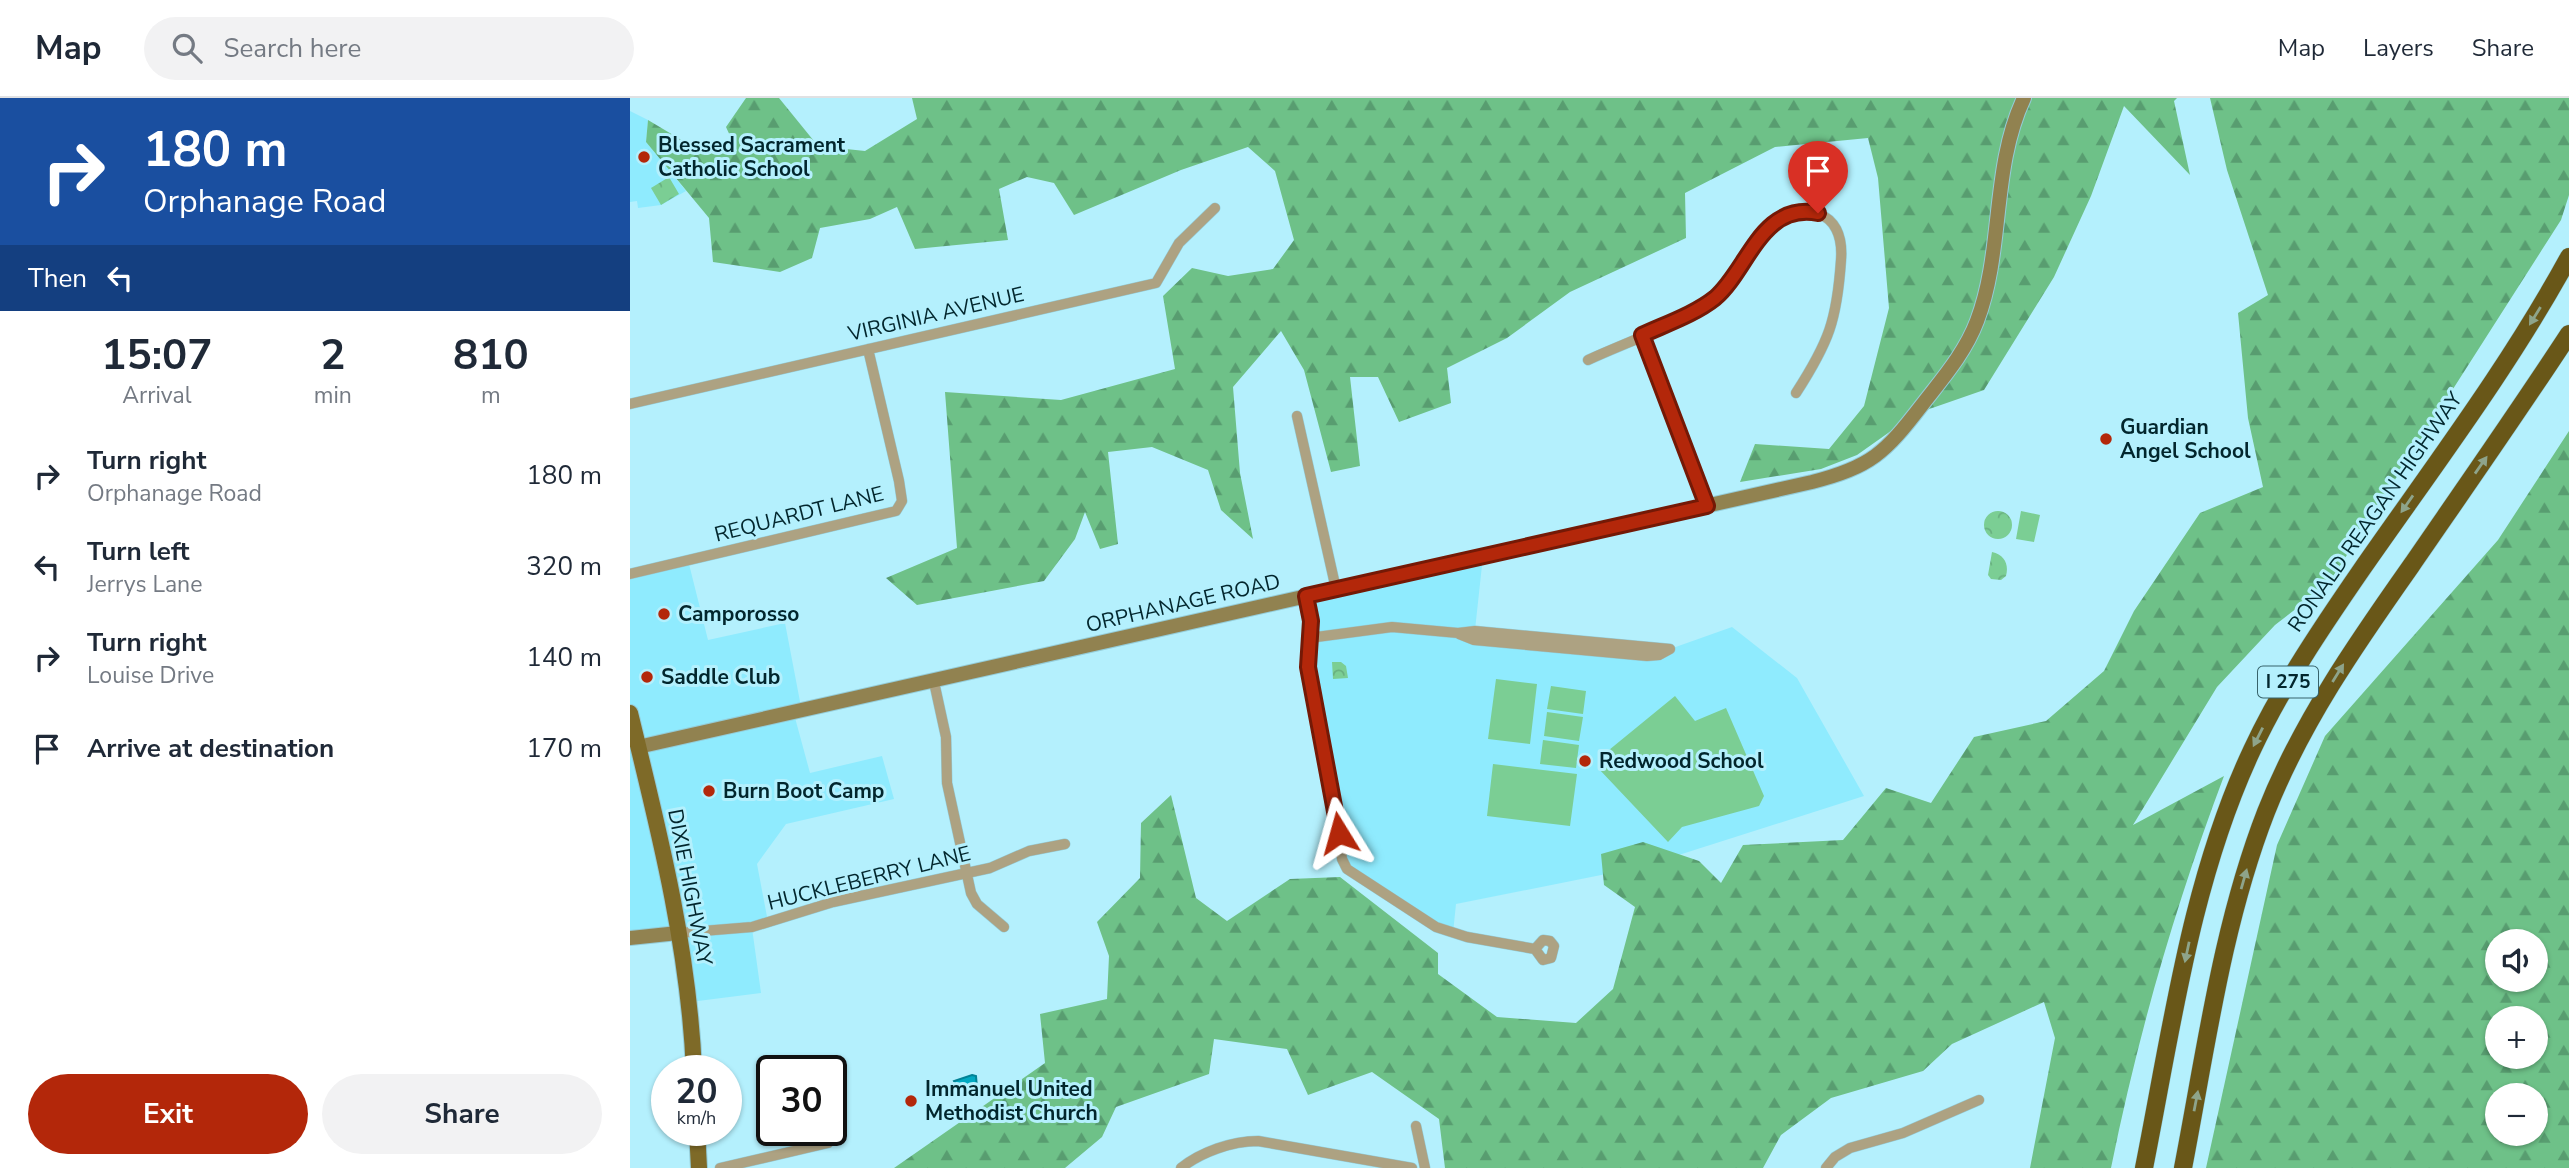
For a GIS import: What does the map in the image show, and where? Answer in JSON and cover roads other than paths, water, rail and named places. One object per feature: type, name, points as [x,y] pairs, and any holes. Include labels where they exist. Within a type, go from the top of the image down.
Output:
[{"type":"highway","name":"RONALD REAGAN HIGHWAY","points":[[2144,1168],[2204,881],[2235,787],[2253,748],[2319,631],[2499,372],[2569,257]]},
{"type":"highway","name":"I 275","points":[[2183,1168],[2227,945],[2256,841],[2279,781],[2300,738],[2358,642],[2569,334]]},
{"type":"main road","name":"ORPHANAGE ROAD","points":[[638,747],[1812,482],[1862,466],[1893,443],[1960,355],[1977,321],[1986,290],[2008,145],[2024,98]]},
{"type":"main road","name":"DIXIE HIGHWAY","points":[[630,713],[659,828],[688,981],[694,1055]]},
{"type":"main road","points":[[630,938],[678,933]]},
{"type":"main road","points":[[697,1146],[698,1168]]},
{"type":"street","name":"VIRGINIA AVENUE","points":[[630,404],[1156,283],[1179,243],[1215,208]]},
{"type":"street","points":[[1588,360],[1716,297],[1767,229],[1802,212],[1818,213],[1830,220],[1840,234],[1838,297],[1829,336],[1796,393]]},
{"type":"street","points":[[1642,335],[1707,506]]},
{"type":"street","name":"REQUARDT LANE","points":[[630,574],[896,511],[902,501],[899,481],[868,349]]},
{"type":"street","points":[[1297,416],[1336,589]]},
{"type":"street","points":[[1306,596],[1311,621],[1308,667],[1346,869],[1436,927],[1467,937],[1535,949]]},
{"type":"street","points":[[1309,638],[1392,627],[1458,633],[1475,631],[1670,649],[1659,655],[1647,656],[1474,640],[1458,633]]},
{"type":"street","points":[[933,682],[946,737],[947,783],[965,873],[974,900],[1004,928]]},
{"type":"street","name":"HUCKLEBERRY LANE","points":[[678,933],[752,927],[833,902],[1003,864],[1029,850],[1065,844]]},
{"type":"street","points":[[1826,1168],[1835,1157],[1850,1148],[1903,1133],[1979,1100]]},
{"type":"street","points":[[1181,1168],[1205,1153],[1245,1141],[1258,1141],[1425,1168],[1416,1126]]},
{"type":"street","points":[[720,1168],[815,1146]]},
{"type":"water","points":[[976,1076],[977,1088],[962,1097],[954,1081]]},
{"type":"place","name":"Blessed Sacrament Catholic School","points":[[644,157]]},
{"type":"place","name":"Guardian Angel School","points":[[2106,439]]},
{"type":"place","name":"Camporosso","points":[[664,614]]},
{"type":"place","name":"Saddle Club","points":[[647,677]]},
{"type":"place","name":"Redwood School","points":[[1585,761]]},
{"type":"place","name":"Burn Boot Camp","points":[[709,791]]},
{"type":"place","name":"Immanuel United Methodist Church","points":[[911,1101]]}]
